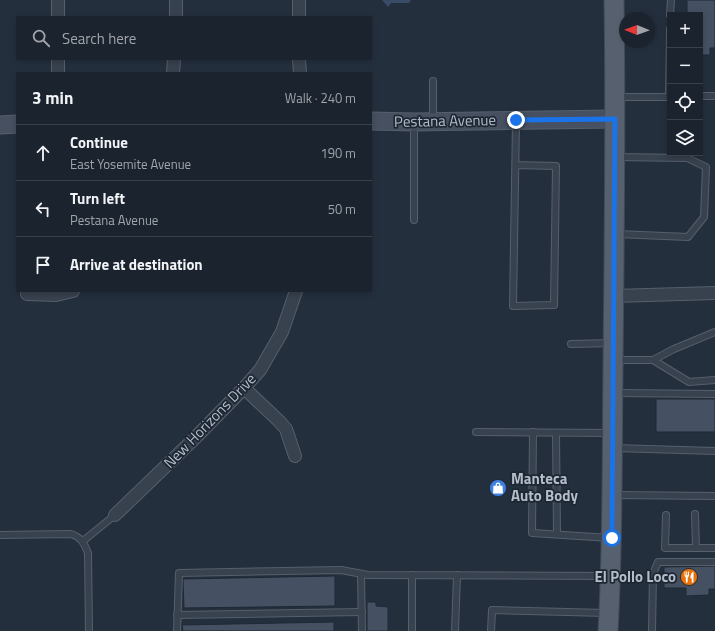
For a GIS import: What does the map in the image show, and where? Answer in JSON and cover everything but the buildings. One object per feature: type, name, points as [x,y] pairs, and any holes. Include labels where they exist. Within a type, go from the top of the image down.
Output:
[{"type":"main road","points":[[609,622],[612,538],[614,296],[613,234],[616,97],[614,0]]},
{"type":"street","points":[[58,0],[58,16]]},
{"type":"street","points":[[176,0],[176,16]]},
{"type":"street","points":[[299,0],[299,16]]},
{"type":"street","points":[[58,60],[58,72]]},
{"type":"street","points":[[174,60],[174,72]]},
{"type":"street","points":[[299,60],[300,72]]},
{"type":"street","name":"Pestana Avenue","points":[[372,121],[433,122],[615,119]]},
{"type":"street","points":[[0,125],[16,124]]},
{"type":"street","points":[[27,294],[56,295],[69,292]]},
{"type":"street","name":"New Horizons Drive","points":[[115,515],[244,388],[260,370],[282,332],[296,292]]},
{"type":"street","points":[[614,296],[715,293]]},
{"type":"street","points":[[244,388],[286,429],[295,456]]},
{"type":"lane","points":[[670,12],[671,0]]},
{"type":"lane","points":[[669,84],[670,48]]},
{"type":"lane","points":[[433,82],[433,122]]},
{"type":"lane","points":[[703,96],[715,96]]},
{"type":"lane","points":[[616,97],[667,97]]},
{"type":"lane","points":[[516,120],[513,306],[554,305],[556,166],[516,165]]},
{"type":"lane","points":[[414,122],[414,220]]},
{"type":"lane","points":[[613,234],[688,237],[704,217],[706,167],[687,158],[615,157]]},
{"type":"lane","points":[[653,360],[674,349],[715,332]]},
{"type":"lane","points":[[571,344],[653,360],[689,382],[715,380]]},
{"type":"lane","points":[[612,393],[715,394]]},
{"type":"lane","points":[[476,432],[556,433],[612,441],[715,450]]},
{"type":"lane","points":[[533,432],[532,533],[612,538]]},
{"type":"lane","points":[[556,433],[557,534]]},
{"type":"lane","points":[[612,495],[715,496]]},
{"type":"lane","points":[[695,514],[696,548]]},
{"type":"lane","points":[[83,541],[115,515]]},
{"type":"lane","points":[[666,515],[665,548],[715,548]]},
{"type":"lane","points":[[0,535],[71,534],[78,536],[83,541],[88,553],[89,631]]},
{"type":"lane","points":[[652,631],[653,574],[658,562],[715,562]]},
{"type":"lane","points":[[177,631],[179,573],[341,570],[361,574],[611,576]]},
{"type":"lane","points":[[361,574],[362,631]]},
{"type":"lane","points":[[412,575],[412,631]]},
{"type":"lane","points":[[455,631],[457,575]]},
{"type":"lane","points":[[491,631],[492,610],[609,622]]},
{"type":"lane","points":[[177,615],[362,612]]},
{"type":"water","points":[[382,0],[411,0],[409,3],[391,3],[388,7]]},
{"type":"place","name":"Manteca Auto Body","points":[[498,488]]},
{"type":"place","name":"El Pollo Loco","points":[[689,577]]},
{"type":"route","points":[[516,120],[615,119],[612,538]]}]
